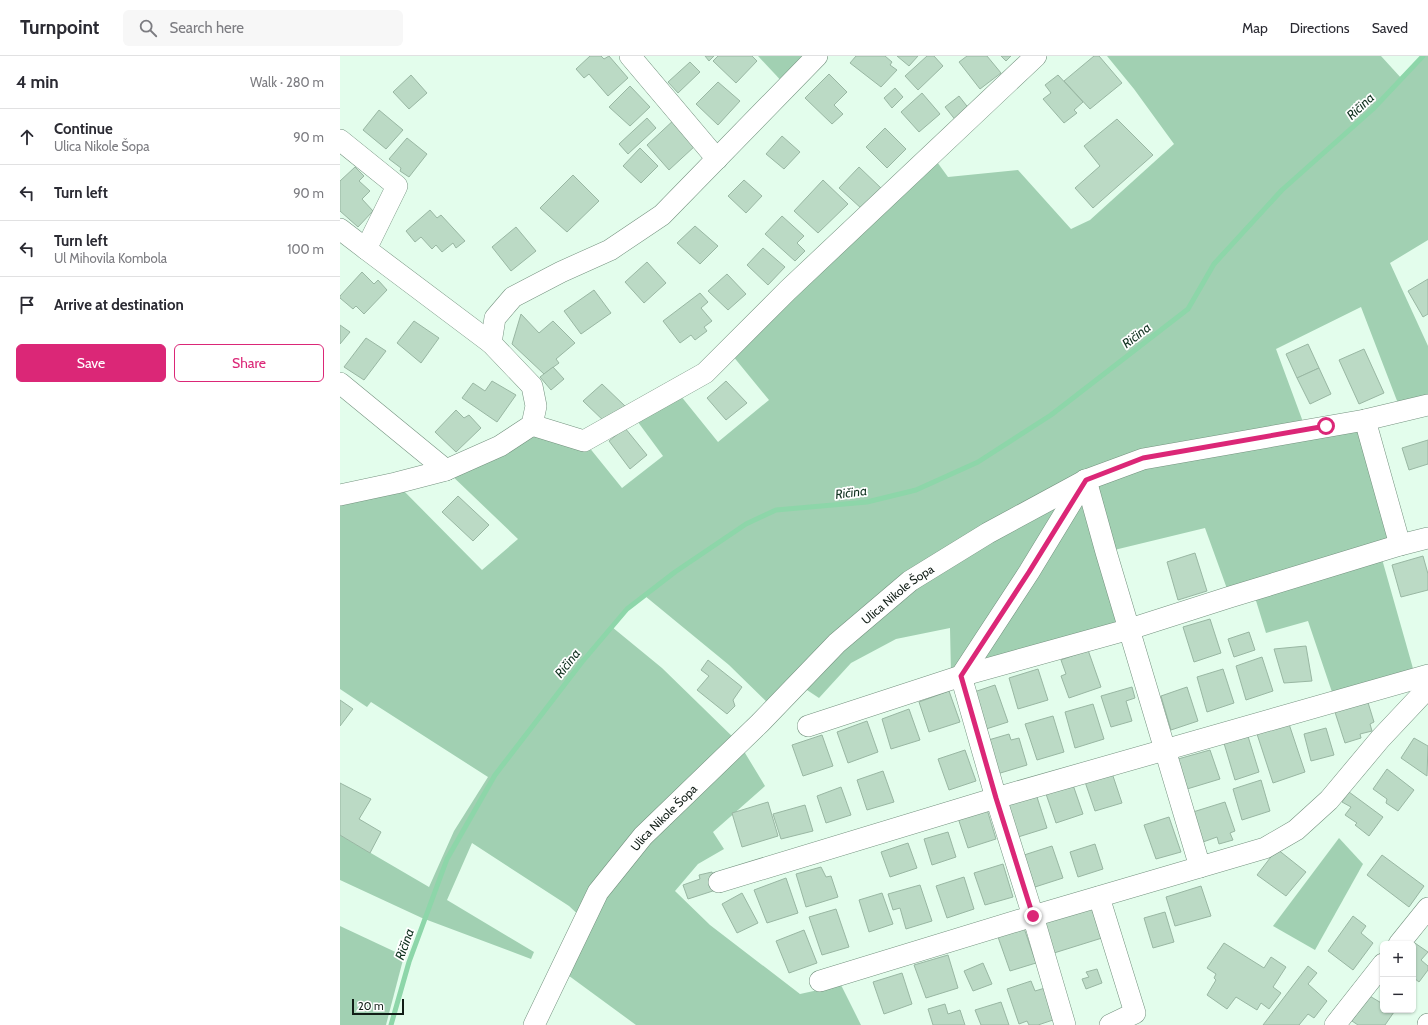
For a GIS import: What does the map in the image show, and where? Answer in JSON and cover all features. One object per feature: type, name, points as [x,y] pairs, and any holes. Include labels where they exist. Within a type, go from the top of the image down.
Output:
[{"type":"street","points":[[630,56],[718,159]]},
{"type":"street","points":[[491,343],[495,318],[513,297],[561,272],[610,250],[662,215],[817,56]]},
{"type":"street","points":[[532,425],[584,441],[705,373],[788,290],[1036,56]]},
{"type":"street","points":[[340,140],[396,186],[366,249]]},
{"type":"street","points":[[340,229],[491,343],[532,386],[536,406],[532,425],[500,446],[446,470],[340,495]]},
{"type":"street","points":[[340,383],[446,470]]},
{"type":"street","name":"Ulica Nikole Šopa","points":[[534,1025],[598,892],[643,836],[760,723],[837,643],[910,581],[988,533],[1078,484],[1143,458],[1365,420],[1428,405]]},
{"type":"street","points":[[1365,420],[1400,546]]},
{"type":"street","points":[[1078,484],[1106,552],[1200,867]]},
{"type":"street","points":[[1065,1025],[996,798],[961,676],[1029,572],[1078,484]]},
{"type":"street","points":[[808,726],[961,676],[1130,629],[1230,597],[1428,538]]},
{"type":"street","points":[[719,882],[996,798],[1428,676]]},
{"type":"street","points":[[820,981],[1033,916],[1265,848],[1296,830],[1329,800],[1380,739],[1428,688]]},
{"type":"street","points":[[1099,897],[1135,1013],[1110,1025]]},
{"type":"street","points":[[1401,941],[1428,908]]},
{"type":"street","points":[[1335,1025],[1380,968]]},
{"type":"green space","points":[[758,56],[817,56],[787,87]]},
{"type":"green space","points":[[1107,56],[1381,56],[1402,79],[1423,56],[1428,56],[1428,240],[1390,263],[1428,346],[1428,395],[1399,406],[1361,307],[1276,349],[1306,430],[1365,420],[1400,545],[1380,552],[1416,679],[1335,701],[1308,621],[1266,633],[1253,591],[1230,597],[1205,528],[1106,552],[1130,629],[951,674],[950,628],[896,639],[851,663],[819,698],[798,684],[774,709],[729,665],[645,596],[627,609],[612,627],[662,668],[739,743],[765,786],[713,832],[724,849],[698,864],[675,891],[710,925],[800,994],[841,985],[861,1025],[636,1025],[561,970],[584,920],[569,906],[472,843],[447,900],[534,952],[531,959],[422,918],[340,880],[340,835],[429,887],[454,831],[488,777],[371,702],[367,707],[340,689],[340,495],[396,483],[482,570],[518,539],[446,470],[532,425],[584,441],[622,488],[663,456],[632,414],[676,390],[718,442],[769,400],[728,350],[932,155],[948,177],[1018,170],[1071,229],[1090,220],[1174,144],[1134,89]]},
{"type":"green space","points":[[1339,838],[1363,864],[1315,950],[1273,926]]},
{"type":"green space","points":[[340,926],[404,956],[386,1025],[340,1025]]},
{"type":"building","points":[[590,56],[601,56],[604,59],[609,56],[628,78],[608,96],[589,74],[584,78],[576,69]]},
{"type":"building","points":[[705,56],[714,56],[709,61]]},
{"type":"building","points":[[718,56],[752,56],[757,61],[736,83],[713,61]]},
{"type":"building","points":[[856,56],[885,56],[892,62],[890,65],[897,70],[881,87],[850,63]]},
{"type":"building","points":[[897,56],[918,56],[909,66]]},
{"type":"building","points":[[927,56],[934,56],[943,66],[918,90],[905,76]]},
{"type":"building","points":[[967,56],[987,56],[1001,73],[980,89],[959,62]]},
{"type":"building","points":[[1001,56],[1011,56],[1006,61]]},
{"type":"building","points":[[1094,56],[1099,56],[1122,83],[1090,109],[1064,81]]},
{"type":"building","points":[[690,62],[700,72],[678,93],[668,82]]},
{"type":"building","points":[[829,74],[847,92],[834,105],[843,114],[832,124],[805,98]]},
{"type":"building","points":[[411,75],[427,93],[409,109],[393,92]]},
{"type":"building","points":[[1058,75],[1083,102],[1074,110],[1077,113],[1064,123],[1043,99],[1051,93],[1045,85]]},
{"type":"building","points":[[718,82],[740,101],[718,125],[696,104]]},
{"type":"building","points":[[630,86],[650,107],[630,126],[609,107]]},
{"type":"building","points":[[895,88],[903,97],[892,108],[884,98]]},
{"type":"building","points":[[922,93],[940,114],[919,132],[901,112]]},
{"type":"building","points":[[959,96],[970,110],[957,122],[945,107]]},
{"type":"building","points":[[379,110],[403,130],[386,149],[363,130]]},
{"type":"building","points":[[647,118],[656,128],[628,154],[619,144]]},
{"type":"building","points":[[676,118],[695,146],[669,170],[647,145]]},
{"type":"building","points":[[1117,119],[1153,155],[1093,208],[1075,188],[1100,166],[1084,146]]},
{"type":"building","points":[[885,128],[906,149],[887,168],[866,147]]},
{"type":"building","points":[[782,136],[800,152],[784,169],[766,154]]},
{"type":"building","points":[[407,138],[427,154],[409,177],[400,171],[401,168],[389,159]]},
{"type":"building","points":[[640,148],[658,166],[641,183],[623,166]]},
{"type":"building","points":[[355,167],[364,176],[359,181],[370,191],[362,199],[373,211],[358,227],[340,211],[340,181]]},
{"type":"building","points":[[859,167],[882,189],[862,209],[839,188]]},
{"type":"building","points":[[573,175],[599,201],[567,232],[540,208]]},
{"type":"building","points":[[744,180],[762,196],[746,213],[728,196]]},
{"type":"building","points":[[823,180],[848,204],[818,233],[794,211]]},
{"type":"building","points":[[430,210],[437,218],[441,215],[465,241],[456,248],[453,243],[442,252],[436,245],[432,249],[421,237],[415,242],[406,231]]},
{"type":"building","points":[[782,216],[804,236],[797,243],[805,251],[795,261],[765,234]]},
{"type":"building","points":[[695,226],[718,246],[700,264],[677,243]]},
{"type":"building","points":[[516,227],[536,251],[511,271],[492,247]]},
{"type":"building","points":[[763,248],[785,267],[768,285],[747,265]]},
{"type":"building","points":[[647,262],[666,283],[644,303],[625,282]]},
{"type":"building","points":[[362,272],[374,284],[378,280],[387,290],[364,314],[356,306],[353,309],[340,298],[340,296]]},
{"type":"building","points":[[727,274],[746,294],[728,310],[708,291]]},
{"type":"building","points":[[1428,279],[1428,314],[1423,317],[1408,291]]},
{"type":"building","points":[[594,290],[611,313],[581,334],[564,311]]},
{"type":"building","points":[[700,293],[708,302],[701,308],[712,321],[704,327],[707,331],[695,340],[691,335],[680,343],[663,321]]},
{"type":"building","points":[[521,314],[539,333],[553,321],[575,343],[556,359],[559,363],[544,374],[512,344]]},
{"type":"building","points":[[414,321],[439,338],[421,363],[397,343]]},
{"type":"building","points":[[340,325],[350,332],[340,344]]},
{"type":"building","points":[[366,338],[386,351],[364,380],[344,367]]},
{"type":"building","points":[[1308,344],[1319,368],[1297,378],[1286,354]]},
{"type":"building","points":[[1364,349],[1384,393],[1359,404],[1339,360]]},
{"type":"building","points":[[553,367],[564,379],[551,390],[540,377]]},
{"type":"building","points":[[1319,368],[1331,394],[1310,404],[1297,378]]},
{"type":"building","points":[[492,381],[516,395],[497,422],[462,398],[473,383],[485,391]]},
{"type":"building","points":[[726,381],[747,403],[726,420],[707,398]]},
{"type":"building","points":[[602,384],[625,406],[606,423],[583,401]]},
{"type":"building","points":[[456,410],[464,418],[469,415],[481,428],[456,452],[435,432]]},
{"type":"building","points":[[625,428],[647,455],[630,469],[609,441]]},
{"type":"building","points":[[1428,440],[1428,464],[1409,470],[1402,448]]},
{"type":"building","points":[[458,496],[489,525],[473,541],[442,512]]},
{"type":"building","points":[[1195,553],[1207,591],[1178,600],[1167,562]]},
{"type":"building","points":[[1423,556],[1428,574],[1428,590],[1401,597],[1392,565]]},
{"type":"building","points":[[1210,619],[1221,653],[1194,662],[1183,627]]},
{"type":"building","points":[[1249,632],[1255,650],[1234,657],[1228,639]]},
{"type":"building","points":[[1306,646],[1312,681],[1284,683],[1274,649]]},
{"type":"building","points":[[1088,650],[1101,687],[1069,698],[1061,676],[1066,674],[1061,660]]},
{"type":"building","points":[[1262,657],[1273,691],[1246,700],[1236,666]]},
{"type":"building","points":[[708,660],[742,687],[733,700],[735,706],[727,714],[697,690],[709,676],[701,670]]},
{"type":"building","points":[[1038,669],[1048,700],[1018,709],[1009,678]]},
{"type":"building","points":[[1223,669],[1234,703],[1207,712],[1197,677]]},
{"type":"building","points":[[995,685],[1008,722],[983,730],[971,693]]},
{"type":"building","points":[[1132,687],[1135,698],[1126,701],[1132,721],[1111,727],[1101,696]]},
{"type":"building","points":[[1187,687],[1198,721],[1171,730],[1161,696]]},
{"type":"building","points":[[949,691],[960,722],[929,732],[919,702]]},
{"type":"building","points":[[1366,696],[1374,722],[1370,724],[1372,731],[1360,734],[1361,738],[1345,743],[1333,706]]},
{"type":"building","points":[[340,700],[353,709],[340,726]]},
{"type":"building","points":[[1093,704],[1104,739],[1075,748],[1065,712]]},
{"type":"building","points":[[909,709],[920,740],[891,749],[882,719]]},
{"type":"building","points":[[1053,716],[1064,752],[1037,760],[1025,724]]},
{"type":"building","points":[[867,721],[878,752],[848,763],[837,732]]},
{"type":"building","points":[[1289,724],[1305,772],[1273,783],[1257,734]]},
{"type":"building","points":[[1326,728],[1334,755],[1311,761],[1304,734]]},
{"type":"building","points":[[1247,733],[1259,772],[1235,780],[1223,740]]},
{"type":"building","points":[[1009,734],[1011,740],[1019,738],[1027,765],[997,774],[985,741]]},
{"type":"building","points":[[822,735],[833,766],[803,776],[792,745]]},
{"type":"building","points":[[1414,738],[1428,746],[1427,776],[1401,758]]},
{"type":"building","points":[[965,750],[976,781],[949,790],[938,759]]},
{"type":"building","points":[[1210,750],[1220,779],[1187,789],[1178,759]]},
{"type":"building","points":[[1387,769],[1414,790],[1398,811],[1386,803],[1387,799],[1373,789]]},
{"type":"building","points":[[1111,770],[1122,803],[1095,811],[1084,779]]},
{"type":"building","points":[[883,771],[894,802],[867,810],[857,780]]},
{"type":"building","points":[[1261,780],[1270,811],[1242,820],[1233,789]]},
{"type":"building","points":[[1072,782],[1083,814],[1056,823],[1045,791]]},
{"type":"building","points":[[340,783],[371,799],[359,819],[381,832],[370,853],[340,835]]},
{"type":"building","points":[[841,787],[851,815],[826,823],[817,796]]},
{"type":"building","points":[[1349,792],[1383,817],[1369,836],[1355,825],[1357,823],[1345,815],[1351,807],[1342,802]]},
{"type":"building","points":[[1036,794],[1047,828],[1018,837],[1007,803]]},
{"type":"building","points":[[768,802],[778,836],[742,847],[732,813]]},
{"type":"building","points":[[1225,802],[1235,831],[1230,833],[1233,840],[1219,844],[1217,837],[1203,842],[1193,812]]},
{"type":"building","points":[[805,805],[813,831],[781,839],[773,814]]},
{"type":"building","points":[[986,806],[996,839],[968,848],[957,815]]},
{"type":"building","points":[[1169,817],[1181,852],[1156,859],[1144,825]]},
{"type":"building","points":[[948,832],[956,857],[932,865],[924,839]]},
{"type":"building","points":[[908,843],[917,868],[890,877],[881,852]]},
{"type":"building","points":[[1095,844],[1103,869],[1078,877],[1070,852]]},
{"type":"building","points":[[1052,846],[1063,878],[1035,887],[1024,855]]},
{"type":"building","points":[[1277,849],[1306,872],[1286,896],[1257,875]]},
{"type":"building","points":[[1382,855],[1424,886],[1409,907],[1367,875]]},
{"type":"building","points":[[1003,864],[1013,897],[985,905],[974,873]]},
{"type":"building","points":[[821,867],[826,877],[831,876],[838,897],[806,907],[796,874]]},
{"type":"building","points":[[712,872],[719,889],[688,899],[683,885],[700,879],[699,875]]},
{"type":"building","points":[[964,877],[974,909],[947,918],[936,886]]},
{"type":"building","points":[[786,878],[798,913],[767,923],[754,890]]},
{"type":"building","points":[[920,885],[932,921],[906,929],[900,908],[893,910],[888,894]]},
{"type":"building","points":[[1201,886],[1211,916],[1175,926],[1166,897]]},
{"type":"building","points":[[742,893],[758,923],[737,933],[722,904]]},
{"type":"building","points":[[882,893],[893,924],[869,932],[859,900]]},
{"type":"building","points":[[1091,906],[1102,938],[1054,953],[1042,921]]},
{"type":"building","points":[[836,909],[849,947],[822,955],[809,917]]},
{"type":"building","points":[[1165,912],[1174,942],[1153,948],[1144,918]]},
{"type":"building","points":[[1353,916],[1366,926],[1361,933],[1373,943],[1353,970],[1328,951]]},
{"type":"building","points":[[1024,928],[1036,963],[1010,971],[998,937]]},
{"type":"building","points":[[804,930],[817,963],[789,973],[776,941]]},
{"type":"building","points":[[1406,937],[1412,941],[1403,941]]},
{"type":"building","points":[[1224,943],[1264,968],[1271,957],[1286,967],[1273,987],[1281,993],[1269,1009],[1261,1003],[1257,1010],[1236,997],[1227,1009],[1207,995],[1216,980],[1214,978],[1216,974],[1207,968]]},
{"type":"building","points":[[1416,944],[1428,952],[1421,960],[1428,966],[1428,970],[1419,982],[1416,980]]},
{"type":"building","points":[[948,955],[958,988],[926,998],[914,965]]},
{"type":"building","points":[[983,963],[992,984],[973,991],[964,971]]},
{"type":"building","points":[[1308,966],[1317,973],[1308,984],[1327,1001],[1314,1018],[1308,1014],[1299,1025],[1263,1025]]},
{"type":"building","points":[[1097,969],[1102,983],[1086,989],[1082,979],[1089,977],[1086,972]]},
{"type":"building","points":[[902,973],[912,1004],[884,1014],[873,982]]},
{"type":"building","points":[[1031,981],[1035,991],[1045,988],[1056,1019],[1038,1025],[1029,1025],[1027,1021],[1019,1024],[1007,989]]},
{"type":"building","points":[[1368,995],[1380,1002],[1380,1013],[1393,1013],[1385,1025],[1358,1025],[1352,1021]]},
{"type":"building","points":[[1001,1002],[1009,1025],[981,1025],[975,1010]]},
{"type":"building","points":[[945,1004],[948,1014],[960,1010],[965,1025],[933,1025],[928,1009]]},
{"type":"waterway","name":"Ričina","points":[[391,1025],[409,962],[447,859],[495,775],[582,662],[627,609],[675,572],[746,524],[776,510],[867,502],[916,490],[978,462],[1051,415],[1188,309],[1214,264],[1282,190],[1373,109],[1423,56]]},
{"type":"route","points":[[1033,916],[996,798],[961,676],[1029,572],[1086,480],[1143,458],[1326,426]]}]
